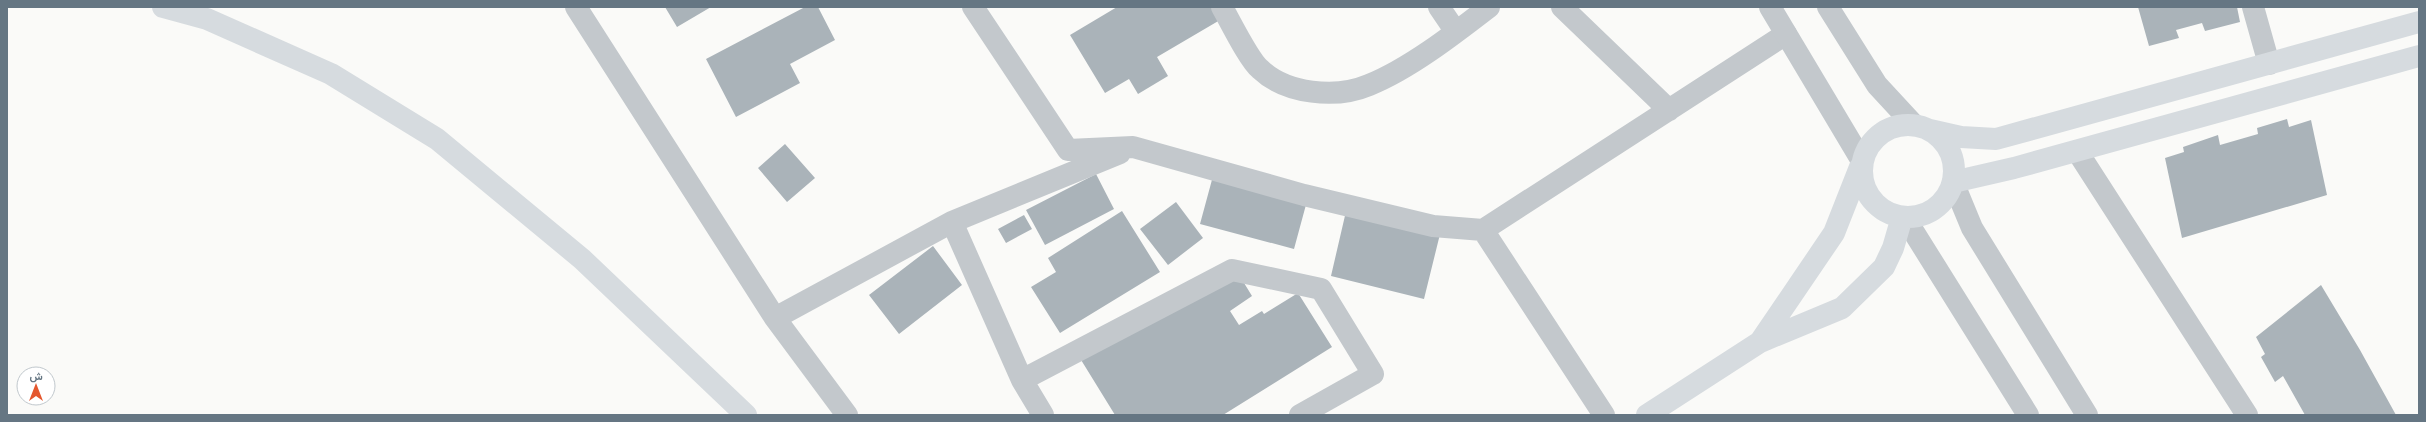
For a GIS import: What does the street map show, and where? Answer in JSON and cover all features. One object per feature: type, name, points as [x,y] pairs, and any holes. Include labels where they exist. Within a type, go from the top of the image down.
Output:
[{"type":"main road","points":[[163,7],[207,20],[331,74],[437,139],[582,259],[746,415]]},
{"type":"main road","points":[[1760,342],[1834,233],[1868,147],[1879,134],[1898,126],[1922,128],[1961,137],[1996,139],[2419,22]]},
{"type":"main road","points":[[1953,182],[2078,150],[2419,56]]},
{"type":"main road","points":[[1862,161],[1862,177],[1866,193],[1876,205],[1889,214],[1903,217],[1921,216],[1935,208],[1946,197],[1953,182],[1954,166],[1951,154],[1942,140],[1922,128]]},
{"type":"main road","points":[[1647,415],[1760,342],[1842,308],[1884,267],[1893,248],[1903,217]]},
{"type":"street","points":[[576,7],[775,318],[847,415]]},
{"type":"street","points":[[973,7],[1068,150],[1133,147],[1304,195],[1365,210],[1433,226],[1483,230],[1786,34]]},
{"type":"street","points":[[1222,7],[1258,69],[1275,81],[1296,89],[1309,91],[1339,91],[1368,86],[1390,75],[1456,32],[1489,7]]},
{"type":"street","points":[[1439,7],[1456,32]]},
{"type":"street","points":[[1562,7],[1669,110]]},
{"type":"street","points":[[1770,7],[1862,161]]},
{"type":"street","points":[[1828,7],[1877,85],[1922,128]]},
{"type":"street","points":[[2253,7],[2269,64]]},
{"type":"street","points":[[775,318],[952,222],[1133,147]]},
{"type":"street","points":[[2078,150],[2247,415]]},
{"type":"street","points":[[1953,182],[1972,228],[2086,415]]},
{"type":"street","points":[[1903,217],[2028,415]]},
{"type":"street","points":[[952,222],[1022,380],[1043,415]]},
{"type":"street","points":[[1483,230],[1604,415]]},
{"type":"street","points":[[1022,380],[1232,270],[1321,289],[1373,374],[1300,415]]},
{"type":"building","points":[[665,7],[711,7],[677,27]]},
{"type":"building","points":[[805,7],[818,7],[835,40],[790,64],[800,83],[736,117],[706,59]]},
{"type":"building","points":[[1117,7],[1212,7],[1220,20],[1157,57],[1168,76],[1138,94],[1129,79],[1105,93],[1070,35]]},
{"type":"building","points":[[2138,7],[2237,7],[2240,22],[2205,31],[2202,23],[2176,30],[2179,38],[2149,46]]},
{"type":"building","points":[[2287,119],[2289,127],[2311,120],[2327,195],[2182,238],[2165,158],[2184,152],[2183,147],[2218,135],[2220,145],[2258,134],[2257,128]]},
{"type":"building","points":[[785,144],[815,178],[787,202],[758,168]]},
{"type":"building","points":[[1096,174],[1114,209],[1045,245],[1026,210]]},
{"type":"building","points":[[1213,176],[1307,201],[1294,249],[1200,224]]},
{"type":"building","points":[[1176,202],[1203,238],[1168,265],[1140,229]]},
{"type":"building","points":[[1347,207],[1441,230],[1424,299],[1331,276]]},
{"type":"building","points":[[1122,211],[1160,272],[1060,333],[1031,287],[1056,272],[1048,258]]},
{"type":"building","points":[[1024,215],[1032,229],[1006,243],[998,229]]},
{"type":"building","points":[[933,246],[962,285],[899,334],[869,295]]},
{"type":"building","points":[[1230,260],[1252,296],[1230,311],[1239,325],[1262,311],[1264,314],[1298,293],[1332,347],[1223,415],[1115,415],[1078,355]]},
{"type":"building","points":[[2321,285],[2360,350],[2396,415],[2305,415],[2283,376],[2275,382],[2261,357],[2265,354],[2256,337]]}]
